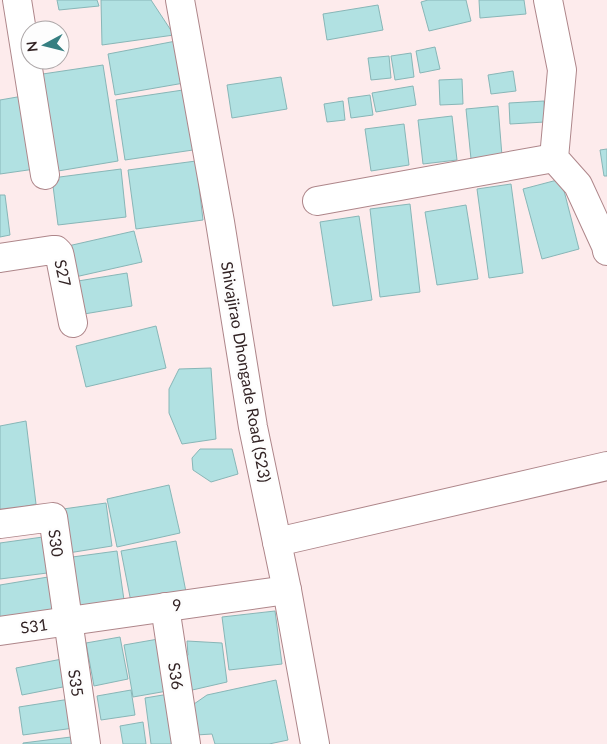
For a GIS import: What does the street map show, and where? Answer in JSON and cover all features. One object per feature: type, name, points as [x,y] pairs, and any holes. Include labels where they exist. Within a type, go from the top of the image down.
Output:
[{"type":"street","points":[[17,0],[45,176]]},
{"type":"street","name":"Shivajirao Dhongade Road (S23)","points":[[180,0],[220,222],[253,427],[287,590],[315,744]]},
{"type":"street","points":[[548,0],[562,70],[554,158],[578,185],[607,251]]},
{"type":"street","points":[[317,201],[554,158]]},
{"type":"street","name":"S27","points":[[0,258],[56,250],[60,257],[73,323]]},
{"type":"street","points":[[277,542],[607,466]]},
{"type":"street","name":"S30","points":[[0,524],[53,517],[67,622]]},
{"type":"street","name":"9","points":[[67,622],[287,590]]},
{"type":"street","name":"S36","points":[[165,607],[186,744]]},
{"type":"street","name":"S31","points":[[0,631],[67,622]]},
{"type":"street","name":"S35","points":[[67,622],[86,744]]},
{"type":"building","points":[[57,0],[97,0],[99,6],[59,10]]},
{"type":"building","points":[[101,0],[151,0],[174,35],[102,45]]},
{"type":"building","points":[[428,0],[466,0],[471,21],[429,31],[421,2]]},
{"type":"building","points":[[479,0],[524,0],[526,14],[480,18]]},
{"type":"building","points":[[378,5],[383,30],[327,40],[323,14]]},
{"type":"building","points":[[176,41],[184,83],[115,95],[108,54]]},
{"type":"building","points":[[435,47],[440,69],[420,73],[416,51]]},
{"type":"building","points":[[411,53],[414,77],[395,80],[391,56]]},
{"type":"building","points":[[389,56],[391,78],[371,80],[368,58]]},
{"type":"building","points":[[103,65],[118,161],[52,172],[36,75]]},
{"type":"building","points":[[513,71],[516,91],[491,94],[488,75]]},
{"type":"building","points":[[281,77],[287,109],[232,118],[227,85]]},
{"type":"building","points":[[462,79],[463,104],[440,105],[439,80]]},
{"type":"building","points":[[413,86],[416,105],[376,112],[372,93]]},
{"type":"building","points":[[183,90],[193,150],[125,160],[116,100]]},
{"type":"building","points":[[370,95],[373,115],[351,118],[348,98]]},
{"type":"building","points":[[23,96],[35,169],[0,174],[0,100]]},
{"type":"building","points":[[343,101],[345,120],[327,122],[324,104]]},
{"type":"building","points":[[544,101],[545,122],[510,124],[509,103]]},
{"type":"building","points":[[498,106],[502,156],[471,159],[466,109]]},
{"type":"building","points":[[452,116],[457,160],[423,164],[418,120]]},
{"type":"building","points":[[404,124],[409,165],[371,171],[365,129]]},
{"type":"building","points":[[607,149],[607,176],[604,176],[600,150]]},
{"type":"building","points":[[196,161],[203,220],[136,229],[128,170]]},
{"type":"building","points":[[121,169],[126,217],[58,225],[52,178]]},
{"type":"building","points":[[561,179],[579,249],[542,259],[523,189]]},
{"type":"building","points":[[511,184],[523,273],[489,278],[477,189]]},
{"type":"building","points":[[0,195],[5,195],[10,235],[0,237]]},
{"type":"building","points":[[410,204],[420,292],[380,297],[370,209]]},
{"type":"building","points":[[466,205],[478,279],[437,285],[425,212]]},
{"type":"building","points":[[359,216],[372,300],[333,306],[320,222]]},
{"type":"building","points":[[134,231],[142,262],[75,277],[68,246]]},
{"type":"building","points":[[127,273],[132,306],[84,314],[78,281]]},
{"type":"building","points":[[156,326],[166,368],[86,387],[76,346]]},
{"type":"building","points":[[211,368],[216,439],[182,444],[169,413],[169,389],[179,369]]},
{"type":"building","points":[[26,421],[36,504],[0,512],[0,426]]},
{"type":"building","points":[[200,449],[232,449],[238,474],[211,482],[193,470],[192,458]]},
{"type":"building","points":[[169,485],[180,533],[117,547],[107,499]]},
{"type":"building","points":[[106,503],[112,546],[62,554],[56,510]]},
{"type":"building","points":[[50,536],[55,572],[0,579],[0,543]]},
{"type":"building","points":[[176,541],[186,592],[131,602],[121,551]]},
{"type":"building","points":[[117,551],[125,607],[72,614],[65,558]]},
{"type":"building","points":[[54,576],[59,611],[0,620],[0,585]]},
{"type":"building","points":[[275,611],[282,664],[229,670],[222,617]]},
{"type":"building","points":[[120,637],[128,679],[94,686],[86,643]]},
{"type":"building","points":[[164,638],[173,690],[133,697],[124,645]]},
{"type":"building","points":[[187,641],[222,643],[227,682],[188,691],[178,660],[188,655]]},
{"type":"building","points":[[67,658],[73,685],[22,695],[16,668]]},
{"type":"building","points":[[276,680],[288,740],[269,744],[215,744],[212,734],[196,735],[194,704],[207,695]]},
{"type":"building","points":[[131,690],[135,715],[101,720],[97,696]]},
{"type":"building","points":[[175,693],[182,744],[151,744],[145,698]]},
{"type":"building","points":[[70,699],[74,728],[23,735],[19,707]]},
{"type":"building","points":[[143,722],[146,744],[123,744],[120,726]]},
{"type":"building","points":[[71,737],[72,744],[23,744],[23,743]]}]
